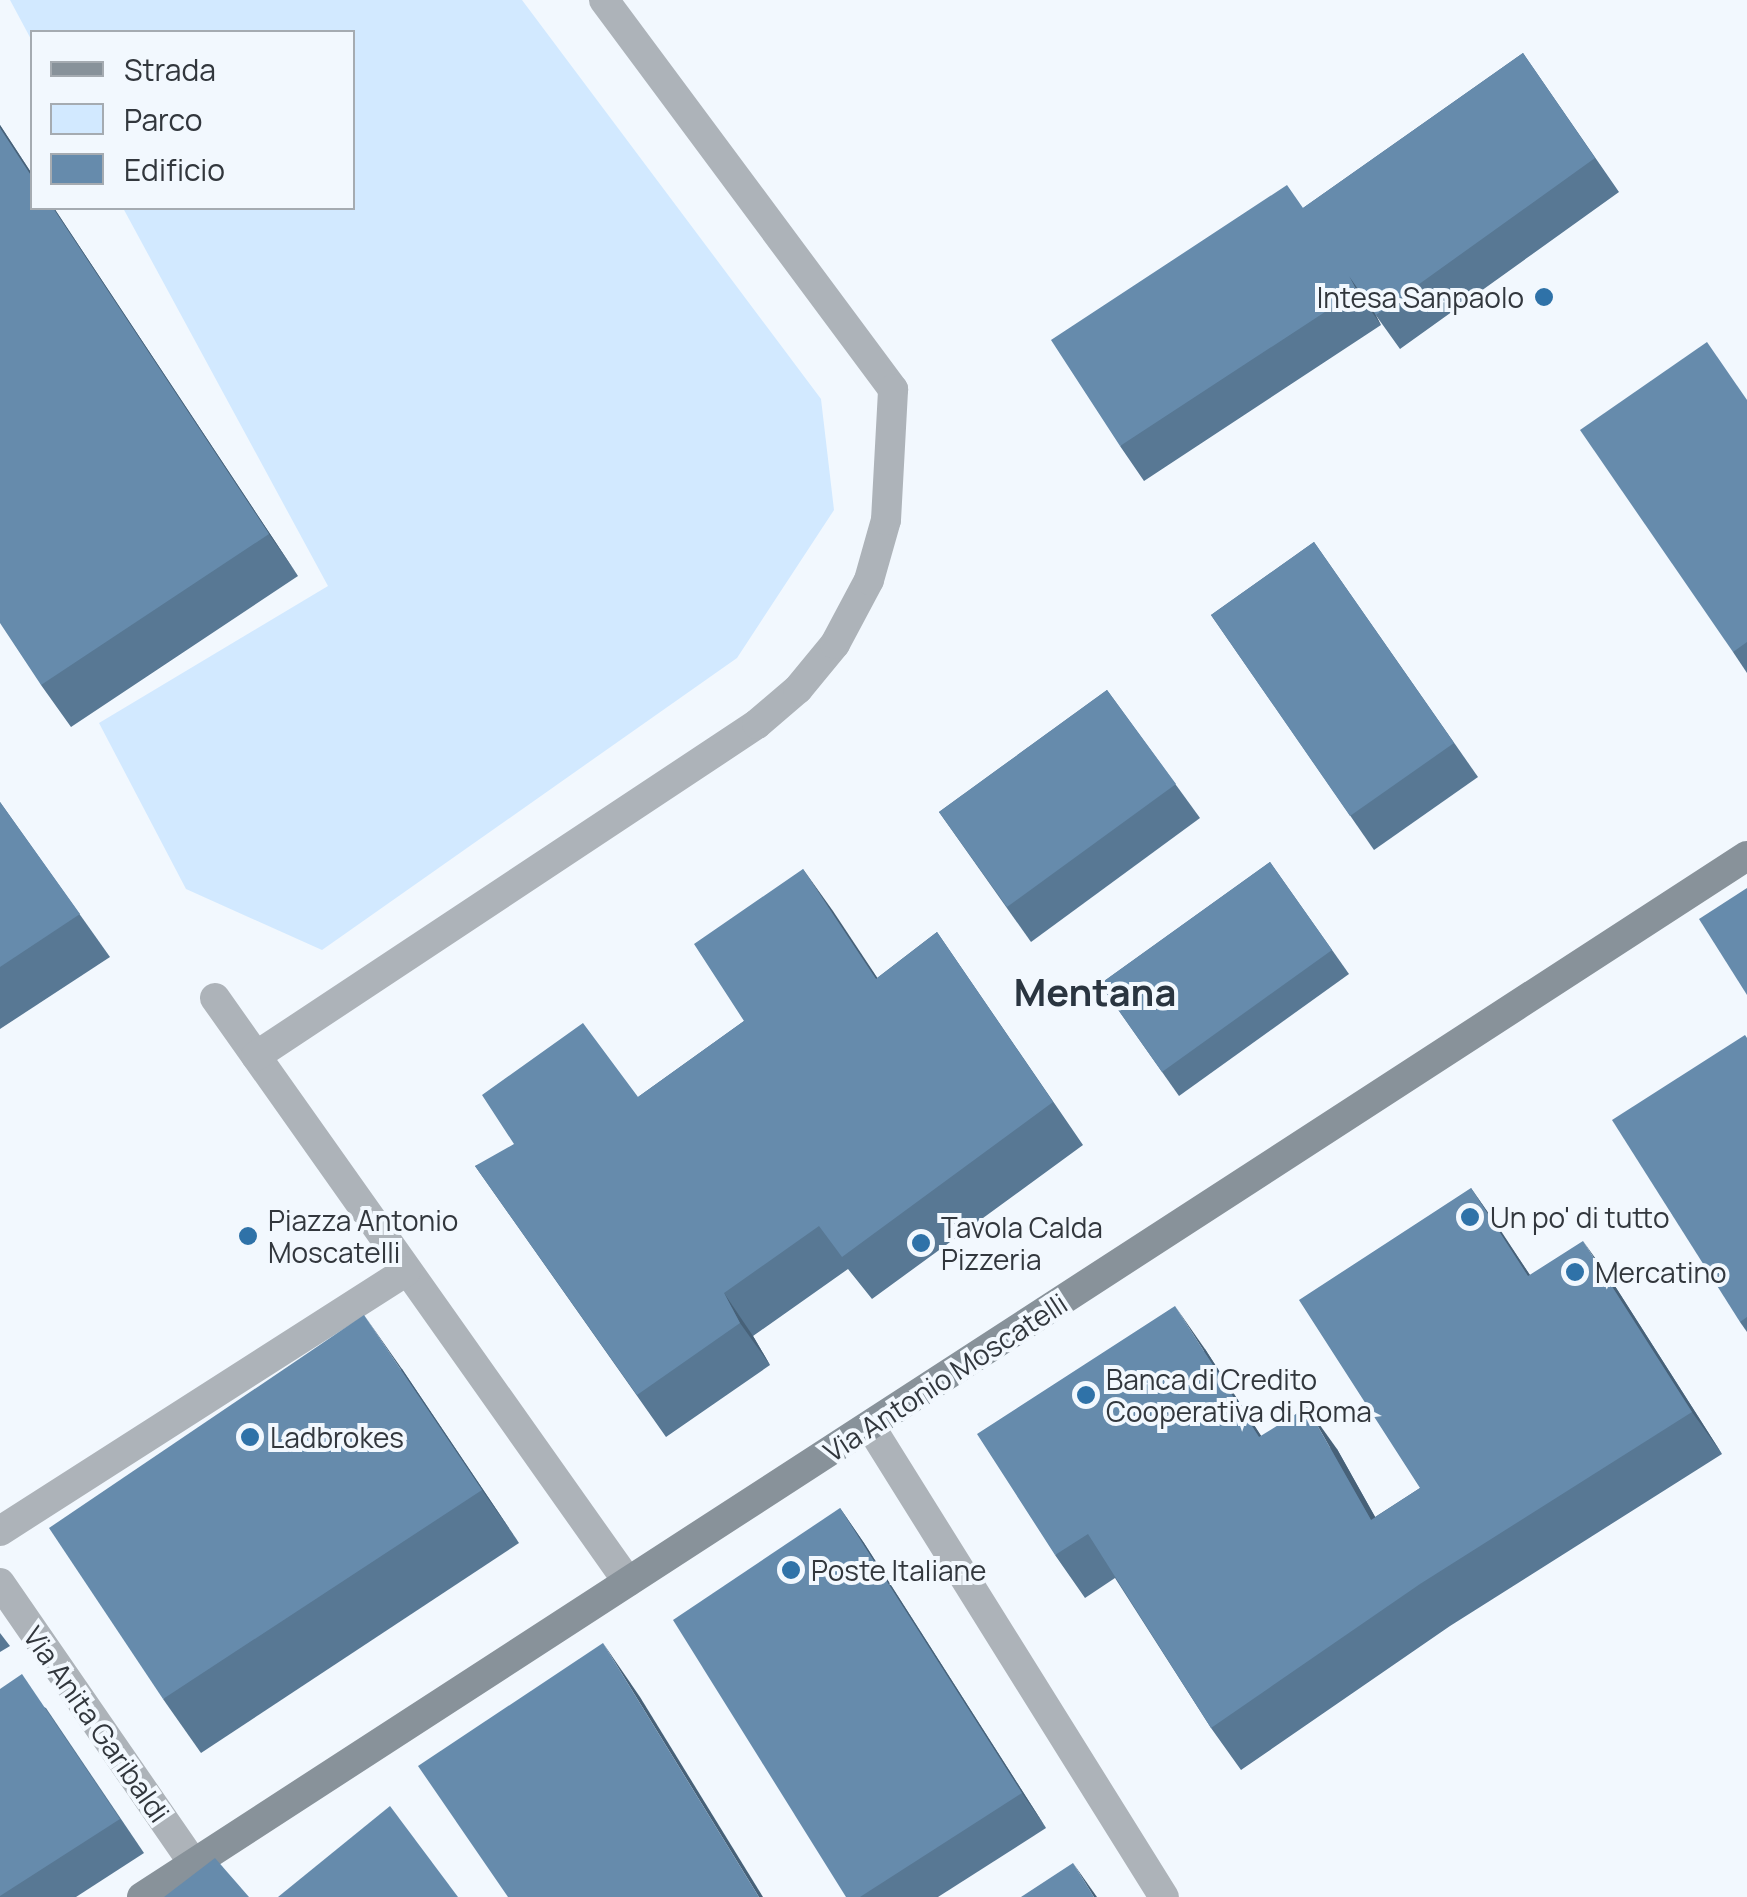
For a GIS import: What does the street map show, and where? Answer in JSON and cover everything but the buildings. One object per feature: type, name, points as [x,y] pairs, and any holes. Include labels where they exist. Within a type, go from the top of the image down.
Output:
[{"type":"street","points":[[256,1056],[757,724],[798,690],[835,644],[869,580],[886,520],[893,389],[604,0]]},
{"type":"street","name":"Via Antonio Moscatelli","points":[[142,1897],[1747,856]]},
{"type":"street","points":[[215,998],[628,1582]]},
{"type":"street","points":[[0,1530],[406,1271]]},
{"type":"street","points":[[870,1426],[1164,1897]]},
{"type":"street","name":"Via Anita Garibaldi","points":[[0,1583],[194,1864]]},
{"type":"green space","points":[[10,0],[522,0],[821,399],[834,510],[737,658],[322,950],[186,889],[99,723],[328,586],[124,210],[355,210],[355,30],[30,30],[30,37]]},
{"type":"place","name":"Intesa Sanpaolo","points":[[1544,297]]},
{"type":"place","name":"Un po' di tutto","points":[[1470,1217]]},
{"type":"place","name":"Piazza Antonio Moscatelli","points":[[248,1236]]},
{"type":"place","name":"Tavola Calda Pizzeria","points":[[921,1243]]},
{"type":"place","name":"Mercatino","points":[[1575,1272]]},
{"type":"place","name":"Banca di Credito Cooperativa di Roma","points":[[1086,1395]]},
{"type":"place","name":"Ladbrokes","points":[[250,1437]]},
{"type":"place","name":"Poste Italiane","points":[[791,1570]]},
{"type":"district","name":"Mentana","points":[[1095,992]]}]
